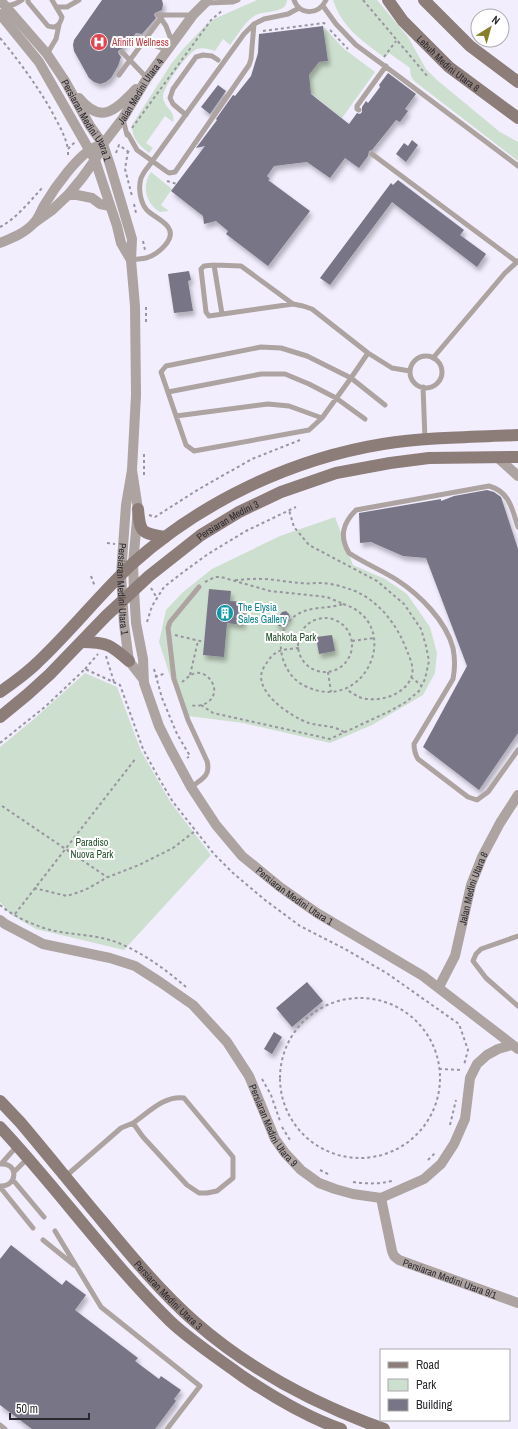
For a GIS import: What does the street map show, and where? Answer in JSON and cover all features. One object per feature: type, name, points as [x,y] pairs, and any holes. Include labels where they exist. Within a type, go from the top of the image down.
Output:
[{"type":"street","name":"Lebuh Medini Utara 8","points":[[388,0],[403,21],[449,67],[518,118]]},
{"type":"street","points":[[424,0],[470,46],[518,82]]},
{"type":"street","name":"Persiaran Medini Utara 1","points":[[3,2],[46,54],[65,81],[90,126],[103,144],[132,239],[131,260],[135,306],[136,388],[132,470],[126,505],[121,575],[124,624],[129,661],[143,681],[159,726],[191,788],[216,825],[242,856],[280,887],[317,913],[439,987],[515,1047]]},
{"type":"street","name":"Jalan Medini Utara 4","points":[[0,243],[19,235],[68,195],[95,160],[103,144],[123,118],[147,78],[193,15],[206,2]]},
{"type":"street","name":"Persiaran Medini Utara 1","points":[[0,14],[39,62],[95,160],[121,243],[131,260]]},
{"type":"street","points":[[65,81],[86,106],[99,112],[107,112],[117,108],[147,78]]},
{"type":"street","name":"Jalan Medini Utara 4","points":[[34,223],[46,203],[74,164],[89,150],[103,144]]},
{"type":"street","points":[[68,195],[92,198],[100,204],[110,206]]},
{"type":"street","name":"Persiaran Medini 3","points":[[0,692],[37,662],[121,575],[165,537],[213,506],[245,489],[280,473],[329,456],[382,444],[425,439],[518,435]]},
{"type":"street","name":"Persiaran Medini 3","points":[[0,717],[34,689],[106,616],[176,553],[201,534],[238,512],[281,492],[336,473],[390,463],[429,458],[518,456]]},
{"type":"street","points":[[497,457],[518,476]]},
{"type":"street","name":"Persiaran Medini Utara 1","points":[[132,470],[141,512],[133,564],[136,623],[143,659],[143,681]]},
{"type":"street","points":[[141,512],[140,526],[145,532],[165,537]]},
{"type":"street","points":[[82,642],[104,643],[114,648],[129,661]]},
{"type":"street","name":"Jalan Medini Utara 8","points":[[439,987],[455,956],[471,885],[482,857],[500,822],[518,795]]},
{"type":"street","name":"Persiaran Medini Utara 9","points":[[2,922],[43,944],[110,958],[135,966],[193,1006],[227,1042],[249,1076],[275,1139],[285,1154],[319,1183],[353,1194],[381,1198]]},
{"type":"street","points":[[381,1198],[424,1179],[441,1164],[454,1144],[465,1119],[470,1078],[478,1064],[487,1055],[498,1049],[515,1047]]},
{"type":"street","name":"Persiaran Medini Utara 3","points":[[2,1107],[35,1140],[132,1258],[158,1286],[196,1322],[235,1353],[275,1379],[314,1401],[357,1420],[384,1429]]},
{"type":"street","name":"Persiaran Medini Utara 3","points":[[0,1127],[28,1158],[122,1271],[171,1322],[213,1355],[267,1393],[323,1423],[341,1429]]},
{"type":"street","points":[[28,1158],[35,1140]]},
{"type":"street","name":"Persiaran Medini Utara 9/1","points":[[381,1198],[392,1251],[394,1256],[399,1260],[518,1303]]},
{"type":"lane","points":[[3,2],[10,6],[17,4],[22,0]]},
{"type":"lane","points":[[28,0],[28,2],[48,26],[51,27],[59,25]]},
{"type":"lane","points":[[52,0],[62,16]]},
{"type":"lane","points":[[56,7],[67,7],[79,0]]},
{"type":"lane","points":[[294,0],[303,11],[314,12],[323,6],[326,0]]},
{"type":"lane","points":[[206,2],[236,1]]},
{"type":"lane","points":[[323,6],[336,24],[356,45],[518,166]]},
{"type":"lane","points":[[46,54],[56,39],[62,16],[67,7]]},
{"type":"lane","points":[[131,260],[147,258],[157,253],[166,245],[170,238],[168,225],[147,210],[139,189],[142,177],[152,162],[244,34],[254,24],[264,19],[288,14],[299,8]]},
{"type":"lane","points":[[119,75],[162,17],[193,15]]},
{"type":"lane","points":[[137,37],[144,41],[170,47],[166,26],[162,17]]},
{"type":"lane","points":[[123,118],[127,135],[128,134],[137,150],[152,162],[169,172],[175,172],[250,64],[254,24]]},
{"type":"lane","points":[[122,52],[147,78]]},
{"type":"lane","points":[[186,115],[173,104],[170,98],[173,89],[196,57],[203,55],[212,56],[218,60]]},
{"type":"lane","points":[[359,110],[357,109],[357,106],[386,66]]},
{"type":"lane","points":[[372,154],[517,261],[433,358]]},
{"type":"lane","points":[[293,304],[241,266],[214,265],[204,266],[200,269],[206,312],[209,316],[293,304],[303,306],[312,309],[368,353],[392,368],[410,371]]},
{"type":"lane","points":[[214,265],[222,314]]},
{"type":"lane","points":[[368,353],[351,378],[322,418],[309,430],[194,451],[186,445],[161,372],[166,366],[261,347],[281,348],[307,356],[351,378],[385,405]]},
{"type":"lane","points":[[424,356],[436,360],[441,368],[441,376],[432,386],[423,387],[419,386],[412,379],[410,371],[413,362],[424,356]]},
{"type":"lane","points":[[168,392],[262,374],[285,374],[336,398],[366,418]]},
{"type":"lane","points":[[423,387],[425,439]]},
{"type":"lane","points":[[176,416],[268,404],[289,406],[322,418]]},
{"type":"lane","points":[[518,527],[508,498],[504,493],[489,486],[356,510],[343,528],[344,545],[348,552],[406,586],[438,618],[448,635],[453,649],[455,669],[453,679],[414,744],[418,759],[468,798],[477,800],[488,792],[518,750]]},
{"type":"lane","points":[[191,788],[207,775],[209,768],[188,720],[176,686],[168,628],[170,622],[199,587]]},
{"type":"lane","points":[[518,936],[481,949],[476,954],[473,961],[486,978],[518,1006]]},
{"type":"lane","points":[[65,1177],[121,1128],[133,1123],[166,1099],[175,1097],[184,1098],[233,1157],[233,1178],[217,1191],[199,1193],[187,1185],[143,1137],[133,1123]]},
{"type":"lane","points":[[14,1172],[10,1166],[1,1164],[17,1146]]},
{"type":"lane","points":[[0,1186],[7,1185],[13,1180],[14,1172],[28,1158]]},
{"type":"lane","points":[[13,1180],[44,1217]]},
{"type":"lane","points":[[0,1186],[33,1228]]},
{"type":"lane","points":[[55,1231],[101,1307],[200,1386],[167,1429]]},
{"type":"lane","points":[[43,1240],[76,1267]]},
{"type":"lane","points":[[0,1425],[5,1429]]},
{"type":"path","points":[[363,0],[396,41],[428,77]]},
{"type":"path","points":[[136,214],[125,170],[128,152],[128,134],[211,20],[236,1]]},
{"type":"path","points":[[264,31],[324,23],[335,37],[352,52]]},
{"type":"path","points":[[0,38],[24,67],[43,97],[65,135],[68,149]]},
{"type":"path","points":[[385,56],[396,41]]},
{"type":"path","points":[[66,158],[68,154]]},
{"type":"path","points":[[0,227],[6,224],[45,185]]},
{"type":"path","points":[[142,236],[147,258]]},
{"type":"path","points":[[152,521],[155,517],[199,489],[252,459],[302,440]]},
{"type":"path","points":[[146,625],[152,606],[157,598],[164,588],[182,573],[208,554],[246,531],[296,507]]},
{"type":"path","points":[[201,705],[213,713],[330,739],[406,702],[419,691],[422,686],[429,661],[421,629],[404,604],[377,581],[309,545],[294,527],[289,510]]},
{"type":"path","points":[[141,512],[155,517]]},
{"type":"path","points":[[199,587],[207,580],[221,576],[270,591],[327,597],[352,607],[363,615],[371,628],[375,642],[374,657],[368,670],[358,681],[346,689],[332,693],[317,692],[303,686],[292,676],[284,664],[281,649],[282,635],[289,622],[298,613],[314,609],[335,607],[343,604]]},
{"type":"path","points":[[235,580],[254,578],[303,584],[321,583],[356,592],[374,603],[385,613],[403,640],[411,661],[412,673],[409,683],[396,694],[386,698],[371,699],[359,697],[346,689]]},
{"type":"path","points":[[324,619],[330,619],[342,625],[350,635],[352,641],[351,654],[348,660],[339,668],[328,672],[320,671],[308,666],[301,656],[299,648],[300,637],[307,626],[312,622],[324,619]]},
{"type":"path","points":[[168,634],[204,642]]},
{"type":"path","points":[[352,641],[374,638]]},
{"type":"path","points":[[190,675],[198,641]]},
{"type":"path","points":[[299,648],[281,649],[268,660],[262,670],[260,678],[270,697],[296,718],[311,724],[333,726],[345,732]]},
{"type":"path","points":[[0,742],[46,706],[100,653]]},
{"type":"path","points":[[105,653],[114,682]]},
{"type":"path","points":[[152,662],[162,698],[177,734],[190,756],[183,761]]},
{"type":"path","points":[[85,669],[120,685],[143,749],[157,775],[173,802],[214,854],[264,900],[300,926],[345,949],[388,974],[459,1024],[468,1050],[463,1070]]},
{"type":"path","points":[[143,681],[173,671]]},
{"type":"path","points":[[328,672],[332,693]]},
{"type":"path","points":[[176,686],[190,675],[197,673],[210,677],[214,694],[210,700],[196,707],[182,701]]},
{"type":"path","points":[[411,677],[422,686]]},
{"type":"path","points":[[2,922],[15,914],[136,758]]},
{"type":"path","points":[[2,806],[108,877]]},
{"type":"path","points":[[34,888],[67,896],[85,890],[108,877],[139,865],[173,848],[195,831]]},
{"type":"path","points":[[0,904],[34,924],[54,931],[116,942],[143,955],[170,973],[188,988]]},
{"type":"path","points":[[355,999],[383,1002],[409,1015],[431,1041],[439,1069],[440,1085],[438,1096],[435,1107],[424,1127],[408,1143],[398,1149],[382,1155],[365,1158],[348,1157],[321,1148],[303,1134],[287,1110],[280,1083],[282,1060],[286,1049],[297,1030],[308,1017],[323,1008],[344,1000],[355,999]]},
{"type":"path","points":[[439,1069],[474,1072]]},
{"type":"path","points":[[262,1078],[271,1095],[281,1125],[292,1144]]},
{"type":"path","points":[[449,1129],[456,1100]]},
{"type":"path","points":[[427,1162],[437,1151]]},
{"type":"path","points":[[320,1170],[335,1178]]},
{"type":"path","points":[[352,1182],[366,1184],[383,1183],[396,1180]]},
{"type":"green space","points":[[257,0],[287,0],[283,8],[275,11],[260,13],[252,18],[245,24],[230,45],[223,39],[215,51],[206,48],[199,48],[187,57],[171,78],[164,92],[164,101],[173,115],[173,122],[165,116],[146,143],[153,148],[149,153],[135,138],[132,125],[171,64],[204,27],[214,19]]},
{"type":"green space","points":[[333,0],[377,0],[408,37],[426,69],[437,80],[500,132],[518,142],[518,161],[416,82],[412,78],[410,68],[389,53],[385,58],[361,40],[342,18]]},
{"type":"green space","points":[[323,26],[343,48],[375,72],[342,118],[301,85],[319,62],[328,61]]},
{"type":"green space","points":[[151,172],[172,189],[161,205],[169,211],[160,212],[155,209],[148,200],[146,194],[146,183]]},
{"type":"green space","name":"Mahkota Park","points":[[335,517],[353,565],[385,579],[407,594],[430,627],[437,653],[435,673],[423,695],[372,725],[330,743],[243,723],[188,716],[171,679],[159,642],[166,610],[182,593],[212,569],[280,536]]},
{"type":"green space","name":"Paradiso Nuova Park","points":[[85,673],[117,687],[141,751],[171,803],[211,855],[124,950],[36,929],[10,914],[0,902],[0,747],[34,719]]},
{"type":"building","name":"Afiniti Wellness","points":[[102,0],[162,0],[163,4],[162,10],[155,13],[154,15],[156,18],[142,34],[136,33],[133,37],[126,38],[123,48],[118,51],[121,57],[118,66],[111,78],[100,84],[89,78],[74,51],[73,45],[74,40]]},
{"type":"building","points":[[323,26],[328,61],[319,62],[309,75],[311,94],[349,124],[357,113],[360,114],[362,112],[362,107],[366,101],[368,103],[388,73],[416,94],[405,109],[408,111],[400,122],[396,120],[372,150],[369,151],[368,156],[359,168],[345,158],[330,178],[307,162],[274,166],[267,176],[270,179],[268,180],[310,211],[268,266],[226,234],[228,231],[216,221],[204,224],[203,216],[171,191],[205,146],[196,148],[217,120],[216,119],[233,95],[235,96],[251,76],[258,53],[259,34]]},
{"type":"building","points":[[218,85],[226,91],[210,114],[201,107]]},
{"type":"building","points":[[412,140],[418,145],[406,162],[396,154],[404,143],[408,146]]},
{"type":"building","points":[[398,180],[464,230],[460,235],[486,254],[477,267],[392,202],[330,285],[320,278],[391,183],[393,185]]},
{"type":"building","points":[[189,271],[191,280],[188,281],[193,311],[174,313],[168,274]]},
{"type":"building","points":[[487,490],[494,492],[501,497],[518,549],[518,733],[479,790],[423,747],[467,666],[426,558],[403,556],[371,542],[360,543],[359,513],[441,499],[441,501],[454,496]]},
{"type":"building","name":"The Elysia Sales Gallery","points":[[209,589],[231,591],[230,601],[245,602],[243,625],[227,623],[224,657],[203,655]]},
{"type":"building","points":[[286,611],[290,617],[283,626],[279,626],[276,624],[276,620],[282,612]]},
{"type":"building","points":[[332,635],[335,651],[319,654],[316,637]]},
{"type":"building","points":[[307,982],[323,1001],[292,1027],[276,1008]]},
{"type":"building","points":[[274,1032],[282,1037],[272,1054],[264,1049]]},
{"type":"building","points":[[11,1245],[62,1285],[66,1280],[86,1295],[75,1310],[138,1358],[135,1361],[159,1379],[161,1376],[181,1390],[174,1399],[176,1401],[155,1429],[32,1429],[0,1405],[0,1259]]},
{"type":"place","name":"Afiniti Wellness","points":[[99,42]]},
{"type":"place","name":"The Elysia Sales Gallery","points":[[225,613]]}]
